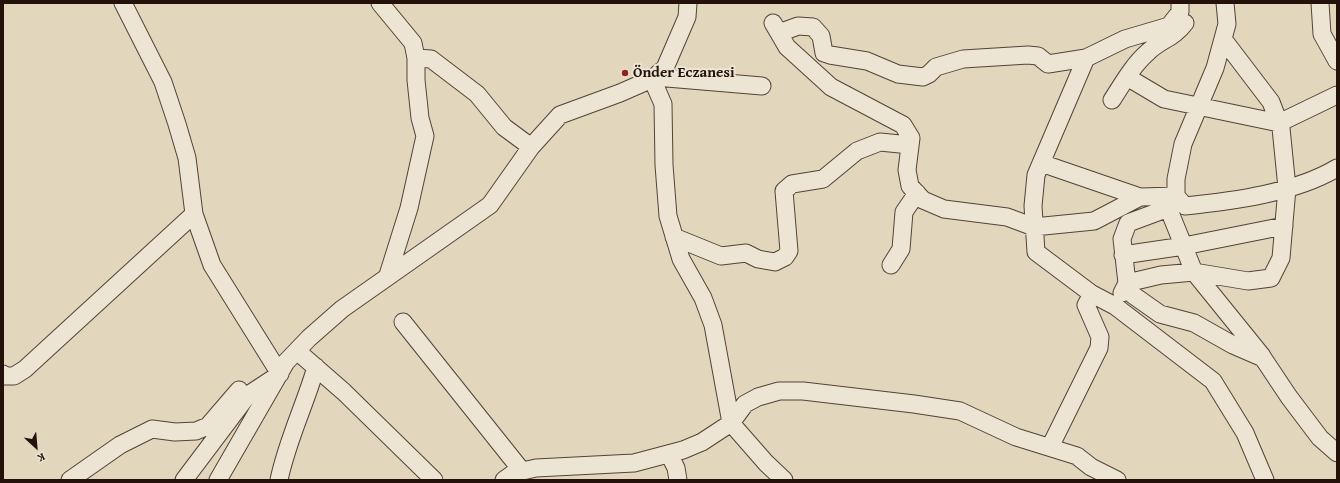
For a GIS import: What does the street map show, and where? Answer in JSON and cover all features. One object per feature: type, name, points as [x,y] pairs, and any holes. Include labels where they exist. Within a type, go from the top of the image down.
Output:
[{"type":"street","points":[[123,3],[163,82],[188,158],[194,214],[212,264],[280,374]]},
{"type":"street","points":[[380,3],[413,43],[416,58],[416,80],[420,118],[425,136],[409,208],[388,275]]},
{"type":"street","points":[[218,480],[286,362],[342,309],[388,275],[490,205],[531,147],[560,115],[620,93],[654,78],[665,68],[687,17],[688,3]]},
{"type":"street","points":[[1140,197],[1094,220],[1034,227],[1007,216],[944,209],[923,200],[910,186],[907,170],[911,138],[904,125],[831,87],[787,47],[776,28],[798,26],[813,27],[821,36],[824,52],[830,55],[867,61],[898,74],[923,77],[929,74],[936,67],[963,59],[1028,55],[1038,56],[1048,64],[1086,58],[1125,39],[1169,26],[1180,12],[1180,3]]},
{"type":"street","points":[[1112,100],[1126,77],[1148,51],[1178,33],[1190,16],[1190,3]]},
{"type":"street","points":[[1224,3],[1227,24],[1215,68],[1183,144],[1171,201],[1163,210],[1128,223],[1122,239],[1127,283],[1133,295],[1160,314],[1194,323],[1233,345],[1263,358]]},
{"type":"street","points":[[1320,3],[1322,34],[1337,62]]},
{"type":"street","points":[[1115,306],[1127,283],[1162,275],[1194,272],[1248,281],[1271,278],[1281,258],[1287,188],[1279,122],[1271,102],[1222,39]]},
{"type":"street","points":[[416,58],[431,59],[476,94],[504,127],[531,147]]},
{"type":"street","points":[[1086,58],[1036,175],[1033,206],[1036,252],[1092,294],[1115,306],[1213,381],[1245,433],[1265,480]]},
{"type":"street","points":[[1126,77],[1164,99],[1279,122],[1337,95]]},
{"type":"street","points":[[654,78],[762,86]]},
{"type":"street","points":[[654,78],[663,104],[664,165],[668,216],[682,259],[703,298],[713,325],[731,423],[766,464],[784,480]]},
{"type":"street","points":[[674,237],[721,256],[746,253],[758,259],[775,262],[785,257],[789,251],[784,191],[792,184],[823,179],[857,151],[880,142],[910,145]]},
{"type":"street","points":[[1041,163],[1140,197],[1171,201],[1185,206],[1228,201],[1287,188],[1328,173],[1337,168]]},
{"type":"street","points":[[891,265],[901,249],[904,212],[917,193]]},
{"type":"street","points":[[1171,201],[1184,246],[1194,272],[1263,358],[1289,397],[1320,438],[1337,453]]},
{"type":"street","points":[[3,374],[4,376],[14,376],[25,369],[194,214]]},
{"type":"street","points":[[1124,255],[1184,246],[1284,226]]},
{"type":"street","points":[[1050,448],[1099,348],[1100,337],[1086,305],[1092,294]]},
{"type":"street","points":[[403,322],[522,471]]},
{"type":"street","points":[[297,351],[344,392],[434,480]]},
{"type":"street","points":[[279,480],[284,458],[306,400],[316,367]]},
{"type":"street","points":[[184,480],[248,395],[280,374]]},
{"type":"street","points":[[70,480],[120,445],[152,429],[175,432],[196,431],[208,426],[240,389],[261,386]]},
{"type":"street","points":[[504,480],[514,473],[536,468],[634,463],[669,454],[702,442],[731,423],[745,404],[758,397],[780,391],[803,392],[914,404],[960,411],[1016,437],[1077,456],[1091,467],[1116,480]]},
{"type":"street","points":[[669,454],[676,468],[678,480]]},
{"type":"place","name":"Önder Eczanesi","points":[[625,73]]}]
